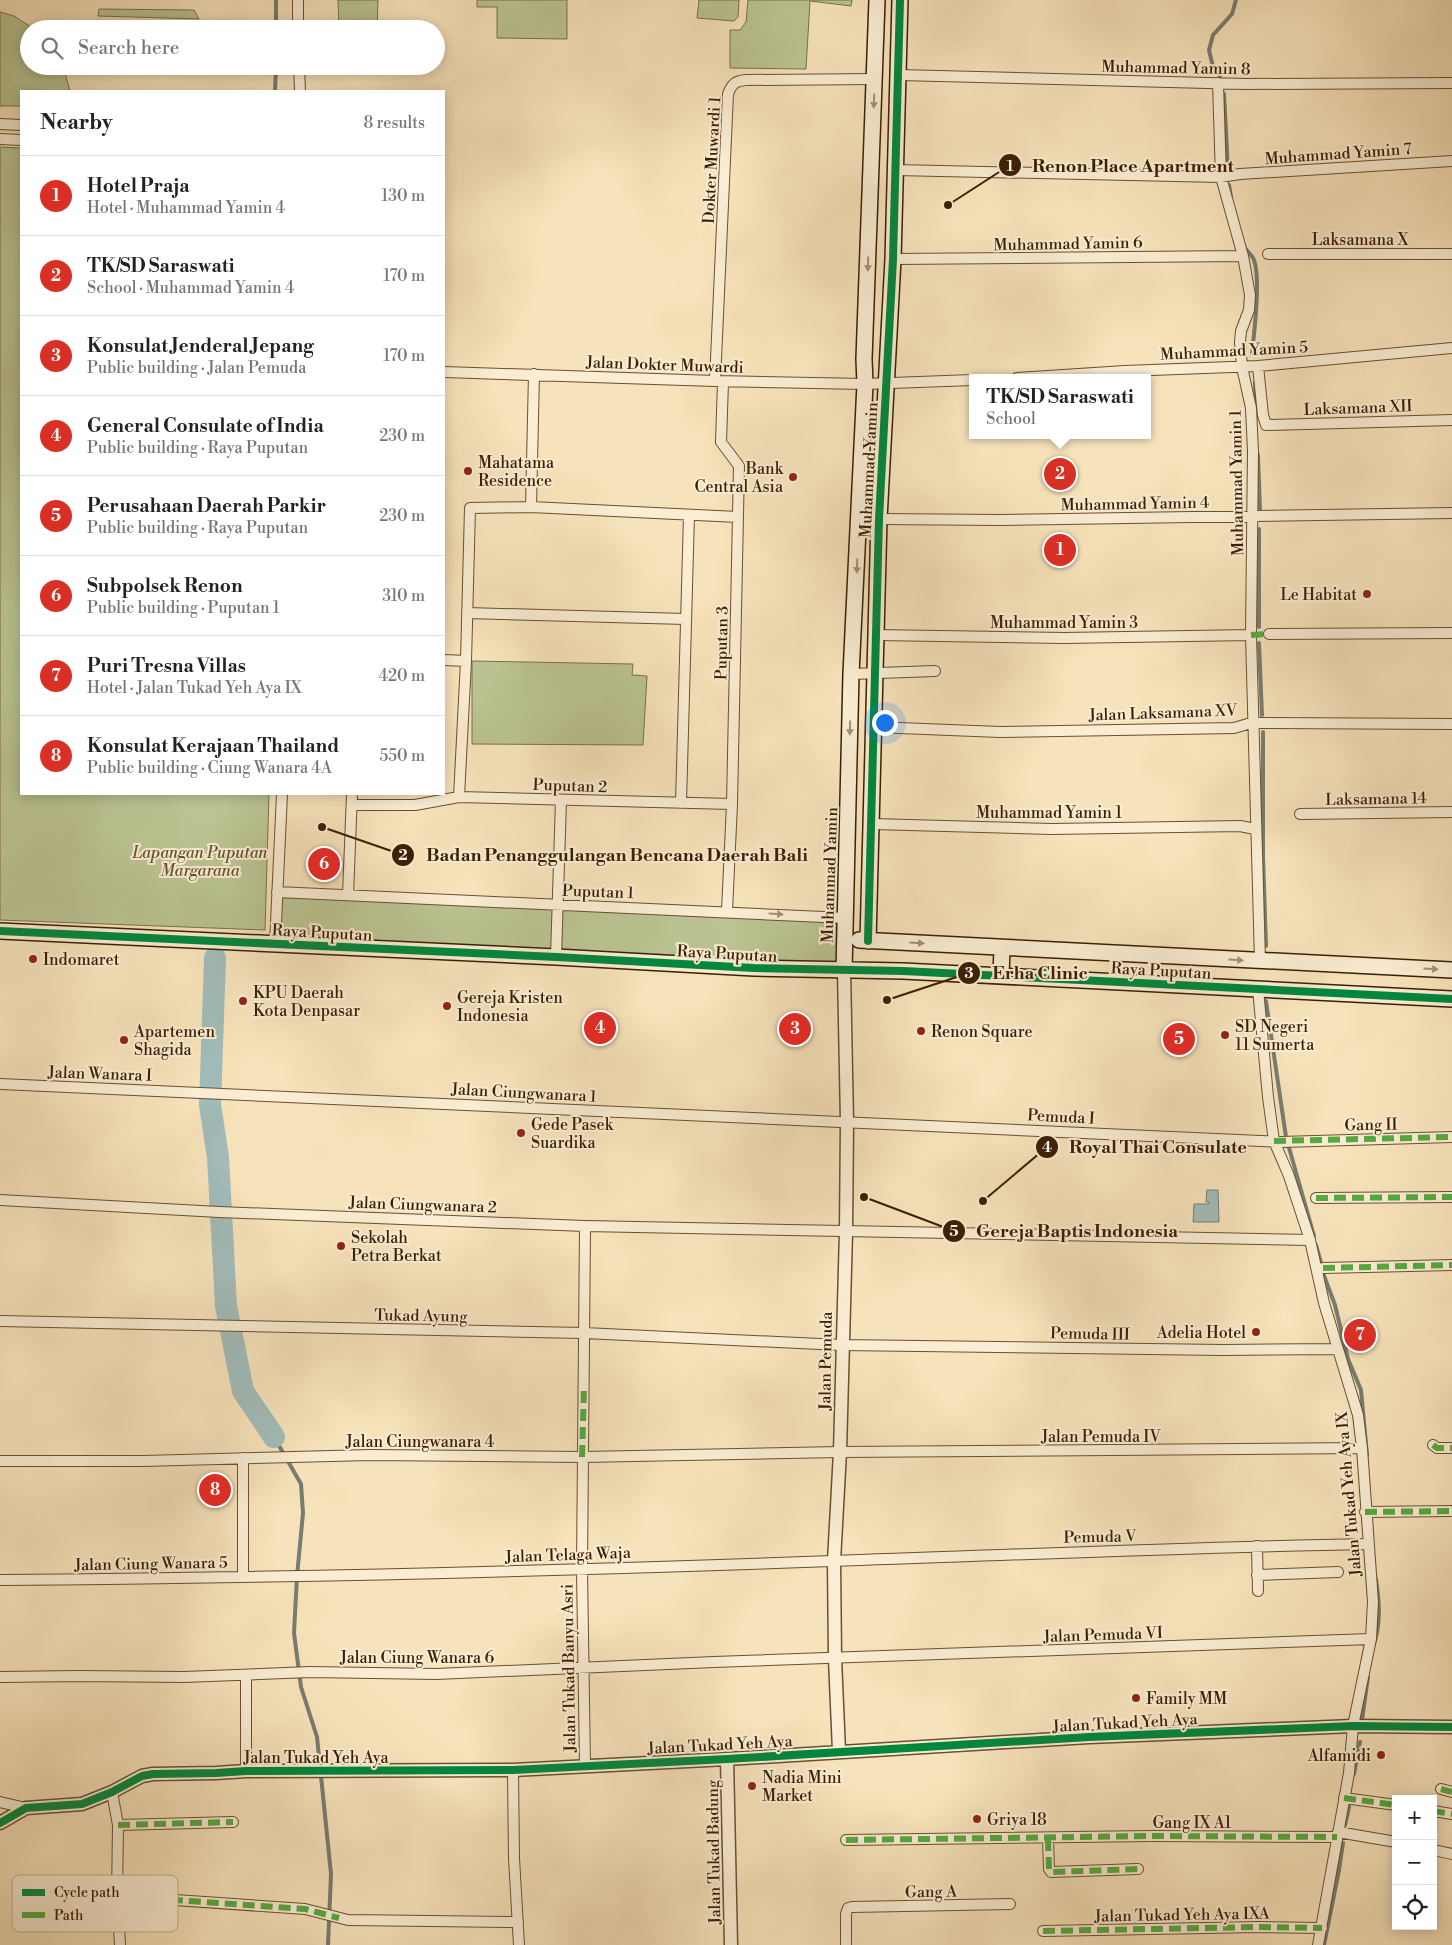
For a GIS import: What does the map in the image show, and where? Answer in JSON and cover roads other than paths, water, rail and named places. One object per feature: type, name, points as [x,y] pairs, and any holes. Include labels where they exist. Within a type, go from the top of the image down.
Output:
[{"type":"main road","name":"Muhammad Yamin","points":[[844,971],[851,674],[865,384],[864,359],[877,0]]},
{"type":"main road","name":"Muhammad Yamin","points":[[868,941],[879,519],[893,260],[900,0]]},
{"type":"main road","points":[[876,58],[899,59]]},
{"type":"main road","name":"Raya Puputan","points":[[0,931],[754,968],[1001,976],[1452,999]]},
{"type":"main road","name":"Raya Puputan","points":[[845,940],[1452,970]]},
{"type":"main road","points":[[1001,976],[1002,948]]},
{"type":"main road","points":[[1409,968],[1409,996]]},
{"type":"street","points":[[298,0],[298,20]]},
{"type":"street","points":[[299,75],[300,90]]},
{"type":"street","name":"Muhammad Yamin 8","points":[[899,75],[1218,83],[1452,83]]},
{"type":"street","name":"Dokter Muwardi 1","points":[[719,382],[728,94],[731,85],[737,81],[746,80],[875,79]]},
{"type":"street","name":"Muhammad Yamin 1","points":[[1218,83],[1221,177],[1243,256],[1250,295],[1249,310],[1241,331],[1242,367],[1251,408],[1253,451],[1251,635],[1260,961]]},
{"type":"street","points":[[0,124],[20,125]]},
{"type":"street","points":[[0,139],[20,140]]},
{"type":"street","name":"Muhammad Yamin 7","points":[[896,170],[1221,177],[1240,174],[1452,161]]},
{"type":"street","name":"Laksamana X","points":[[1268,254],[1452,254]]},
{"type":"street","name":"Muhammad Yamin 6","points":[[893,260],[1243,256]]},
{"type":"street","name":"Muhammad Yamin 5","points":[[1079,374],[1258,366],[1452,348]]},
{"type":"street","name":"Laksamana XII","points":[[1258,366],[1263,416],[1266,425],[1452,420]]},
{"type":"street","name":"Jalan Dokter Muwardi","points":[[445,372],[719,382],[886,384]]},
{"type":"street","points":[[530,506],[534,374]]},
{"type":"street","points":[[886,384],[969,380]]},
{"type":"street","name":"Puputan 3","points":[[719,382],[720,440],[739,466],[732,804],[727,911]]},
{"type":"street","points":[[459,797],[466,661],[470,508],[475,506],[530,506],[738,517]]},
{"type":"street","name":"Muhammad Yamin 4","points":[[879,519],[999,520],[1452,513]]},
{"type":"street","points":[[681,803],[689,515]]},
{"type":"street","points":[[466,613],[686,619]]},
{"type":"street","points":[[1269,634],[1452,633]]},
{"type":"street","name":"Muhammad Yamin 3","points":[[876,635],[1064,638],[1251,635]]},
{"type":"street","points":[[445,660],[466,661]]},
{"type":"street","points":[[851,674],[935,671]]},
{"type":"street","name":"Jalan Laksamana XV","points":[[874,727],[1000,732],[1234,728],[1254,723],[1452,724]]},
{"type":"street","points":[[275,944],[282,795]]},
{"type":"street","points":[[348,895],[352,795]]},
{"type":"street","name":"Puputan 2","points":[[352,805],[415,805],[459,797],[732,804]]},
{"type":"street","points":[[556,957],[561,800]]},
{"type":"street","name":"Laksamana 14","points":[[1300,814],[1452,812]]},
{"type":"street","name":"Muhammad Yamin 1","points":[[872,824],[1052,828],[1240,826],[1256,829]]},
{"type":"street","name":"Puputan 1","points":[[277,892],[727,911],[846,918]]},
{"type":"street","name":"Jalan Pemuda","points":[[838,1751],[834,1561],[840,1452],[841,1344],[846,1231],[847,1122],[844,971]]},
{"type":"street","name":"Jalan Tukad Yeh Aya IX","points":[[1258,989],[1268,1097],[1284,1141],[1289,1176],[1310,1240],[1324,1303],[1358,1415],[1373,1602],[1372,1639],[1353,1726],[1349,1773],[1318,1945]]},
{"type":"street","name":"Jalan Wanara I","points":[[0,1084],[199,1092]]},
{"type":"street","name":"Jalan Ciungwanara 1","points":[[199,1092],[847,1122]]},
{"type":"street","name":"Pemuda I","points":[[847,1122],[1284,1141]]},
{"type":"street","name":"Gang II","points":[[1284,1141],[1452,1137]]},
{"type":"street","points":[[1316,1198],[1452,1197]]},
{"type":"street","name":"Jalan Ciungwanara 2","points":[[0,1200],[220,1212],[585,1226],[1310,1240]]},
{"type":"street","name":"Jalan Tukad Banyu Asri","points":[[585,1226],[582,1457],[585,1766]]},
{"type":"street","points":[[1322,1268],[1452,1265]]},
{"type":"street","name":"Tukad Ayung","points":[[0,1321],[584,1333],[841,1344]]},
{"type":"street","name":"Pemuda III","points":[[841,1344],[1204,1350],[1337,1349]]},
{"type":"street","points":[[1433,1445],[1435,1447],[1452,1448]]},
{"type":"street","name":"Jalan Pemuda IV","points":[[840,1452],[1362,1448]]},
{"type":"street","name":"Jalan Ciungwanara 4","points":[[0,1460],[143,1461],[370,1455],[582,1457],[840,1452]]},
{"type":"street","points":[[244,1458],[244,1577]]},
{"type":"street","points":[[1365,1512],[1452,1511]]},
{"type":"street","name":"Pemuda V","points":[[834,1561],[1257,1546],[1368,1544]]},
{"type":"street","points":[[1257,1546],[1258,1591]]},
{"type":"street","name":"Jalan Telaga Waja","points":[[303,1575],[834,1561]]},
{"type":"street","points":[[1257,1575],[1338,1572]]},
{"type":"street","name":"Jalan Ciung Wanara 5","points":[[0,1580],[303,1575]]},
{"type":"street","name":"Jalan Pemuda VI","points":[[835,1658],[1372,1639]]},
{"type":"street","name":"Jalan Ciung Wanara 6","points":[[0,1678],[246,1675],[310,1672],[436,1674],[835,1658]]},
{"type":"street","points":[[246,1675],[246,1771]]},
{"type":"street","name":"Jalan Tukad Yeh Aya","points":[[0,1823],[26,1808],[71,1806],[112,1792],[131,1781],[153,1774],[246,1771],[513,1770],[1089,1737],[1353,1726],[1452,1727]]},
{"type":"street","name":"Jalan Tukad Badung","points":[[727,1759],[731,1945]]},
{"type":"street","points":[[513,1770],[514,1858],[519,1945]]},
{"type":"street","points":[[112,1792],[118,1825],[117,1875]]},
{"type":"street","points":[[1344,1798],[1392,1804]]},
{"type":"street","points":[[0,1802],[26,1808]]},
{"type":"street","points":[[1437,1812],[1452,1814]]},
{"type":"street","points":[[118,1825],[233,1822]]},
{"type":"street","name":"Gang IX A1","points":[[846,1840],[1337,1834],[1392,1841]]},
{"type":"street","points":[[1048,1839],[1049,1870],[1051,1872],[1138,1869]]},
{"type":"street","points":[[1437,1851],[1452,1854]]},
{"type":"street","points":[[178,1900],[305,1909],[339,1918],[518,1922]]},
{"type":"street","name":"Gang A","points":[[846,1945],[846,1914],[848,1908],[852,1907],[1010,1904]]},
{"type":"street","name":"Jalan Tukad Yeh Aya IXA","points":[[1043,1931],[1259,1927],[1322,1928]]},
{"type":"street","points":[[119,1932],[120,1945]]},
{"type":"water","points":[[1207,1190],[1218,1190],[1219,1222],[1193,1222],[1194,1204],[1209,1204],[1209,1202],[1206,1202]]},
{"type":"waterway","points":[[276,0],[276,20]]},
{"type":"waterway","points":[[1220,76],[1213,67],[1209,50],[1213,35],[1232,14],[1236,0]]},
{"type":"waterway","points":[[275,90],[276,75]]},
{"type":"waterway","points":[[1224,94],[1228,170]]},
{"type":"waterway","points":[[1229,185],[1231,197]]},
{"type":"waterway","points":[[1244,247],[1254,260],[1257,280],[1252,355]]},
{"type":"waterway","points":[[1255,382],[1256,410]]},
{"type":"waterway","points":[[1258,455],[1260,509]]},
{"type":"waterway","points":[[1259,529],[1259,627]]},
{"type":"waterway","points":[[1259,643],[1262,715]]},
{"type":"waterway","points":[[1263,732],[1263,856],[1266,946]]},
{"type":"waterway","points":[[215,958],[210,1105],[218,1157],[226,1306],[243,1391],[274,1437]]},
{"type":"waterway","points":[[1266,1001],[1286,1137],[1314,1236]]},
{"type":"waterway","points":[[1316,1245],[1322,1266]]},
{"type":"waterway","points":[[1323,1273],[1335,1305],[1348,1359],[1361,1390],[1367,1455]]},
{"type":"waterway","points":[[274,1437],[301,1484],[303,1513],[294,1633],[301,1687],[317,1737],[331,1874],[328,1945]]},
{"type":"waterway","points":[[1375,1641],[1379,1610],[1376,1579]]},
{"type":"waterway","points":[[1362,1720],[1368,1677]]},
{"type":"waterway","points":[[1354,1774],[1360,1742]]},
{"type":"waterway","points":[[1345,1825],[1349,1807]]},
{"type":"waterway","points":[[1324,1945],[1343,1843]]},
{"type":"place","name":"Renon Place Apartment","points":[[948,205]]},
{"type":"place","name":"Mahatama Residence","points":[[468,471]]},
{"type":"place","name":"TK/SD Saraswati","points":[[1060,474]]},
{"type":"place","name":"Bank Central Asia","points":[[793,477]]},
{"type":"place","name":"Hotel Praja","points":[[1060,550]]},
{"type":"place","name":"Le Habitat","points":[[1367,594]]},
{"type":"place","name":"Badan Penanggulangan Bencana Daerah Bali","points":[[322,827]]},
{"type":"place","name":"Subpolsek Renon","points":[[324,864]]},
{"type":"place","name":"Indomaret","points":[[33,959]]},
{"type":"place","name":"Erha Clinic","points":[[887,1000]]},
{"type":"place","name":"KPU Daerah Kota Denpasar","points":[[243,1001]]},
{"type":"place","name":"Gereja Kristen Indonesia","points":[[447,1006]]},
{"type":"place","name":"General Consulate of India","points":[[600,1028]]},
{"type":"place","name":"Konsulat Jenderal Jepang","points":[[795,1029]]},
{"type":"place","name":"Renon Square","points":[[921,1031]]},
{"type":"place","name":"SD Negeri 11 Sumerta","points":[[1225,1035]]},
{"type":"place","name":"Perusahaan Daerah Parkir","points":[[1179,1039]]},
{"type":"place","name":"Apartemen Shagida","points":[[124,1040]]},
{"type":"place","name":"Gede Pasek Suardika","points":[[521,1133]]},
{"type":"place","name":"Gereja Baptis Indonesia","points":[[864,1197]]},
{"type":"place","name":"Royal Thai Consulate","points":[[983,1201]]},
{"type":"place","name":"Sekolah Petra Berkat","points":[[341,1246]]},
{"type":"place","name":"Adelia Hotel","points":[[1256,1332]]},
{"type":"place","name":"Puri Tresna Villas","points":[[1360,1335]]},
{"type":"place","name":"Konsulat Kerajaan Thailand","points":[[215,1490]]},
{"type":"place","name":"Family MM","points":[[1136,1698]]},
{"type":"place","name":"Alfamidi","points":[[1381,1755]]},
{"type":"place","name":"Nadia Mini Market","points":[[752,1786]]},
{"type":"place","name":"Griya 18","points":[[977,1819]]},
{"type":"park label","name":"Lapangan Puputan Margarana","points":[[200,861]]}]
